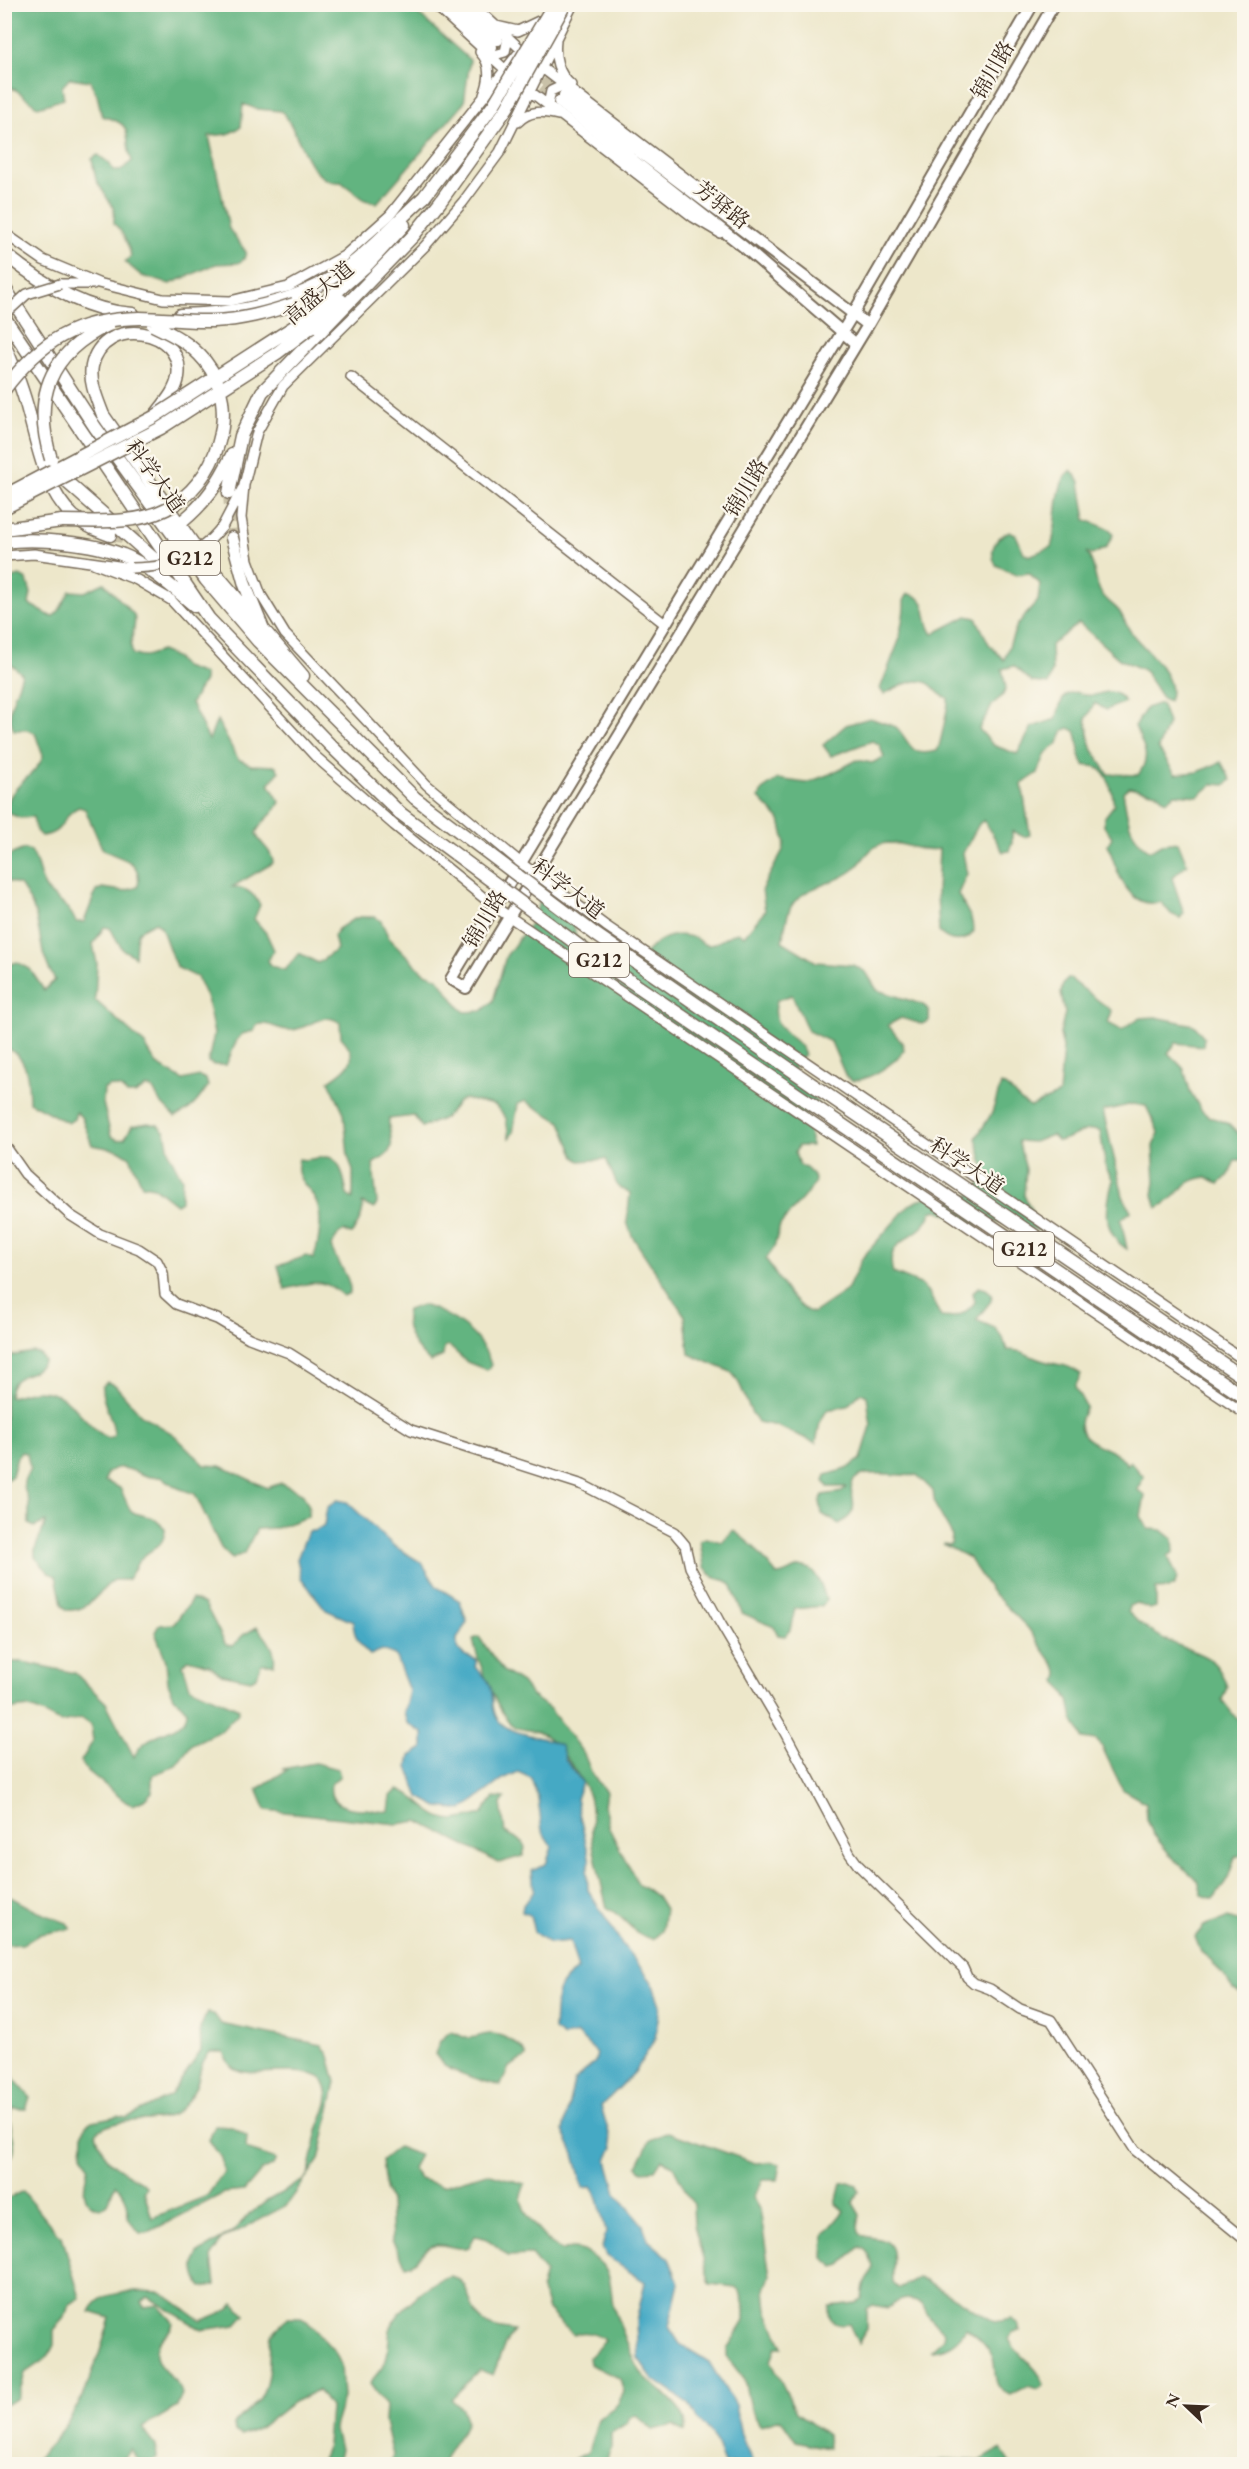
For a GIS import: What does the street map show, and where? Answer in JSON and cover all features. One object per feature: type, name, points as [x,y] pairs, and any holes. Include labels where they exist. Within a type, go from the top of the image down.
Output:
[{"type":"highway","name":"高盛大道","points":[[4,508],[162,428],[277,353],[368,264],[403,226],[493,106],[554,4]]},
{"type":"highway","name":"高盛大道","points":[[4,496],[154,417],[308,323],[412,236],[440,202],[507,108],[565,4]]},
{"type":"highway","points":[[177,590],[153,558],[68,483],[51,459],[42,416],[43,397],[52,375],[70,350],[90,333],[118,317],[213,321],[253,317],[294,304],[323,288],[424,197]]},
{"type":"highway","points":[[183,520],[201,507],[214,489],[262,392],[412,236]]},
{"type":"highway","points":[[4,253],[35,279],[75,299],[118,317],[153,325],[185,341],[206,363],[216,382],[224,412],[221,437],[212,461],[199,483],[184,499],[164,510],[127,520],[62,522],[4,529]]},
{"type":"highway","points":[[4,390],[34,353],[62,336],[96,322],[118,317],[224,314],[261,307],[319,284],[352,263]]},
{"type":"highway","name":"科学大道","points":[[4,287],[95,427],[206,580],[258,641],[415,798],[595,934],[1245,1378]]},
{"type":"highway","name":"科学大道","points":[[4,316],[81,434],[209,619],[330,745],[400,813],[586,951],[1245,1397]]},
{"type":"highway","points":[[154,417],[173,391],[179,376],[176,361],[169,348],[155,336],[138,332],[120,334],[103,346],[92,365],[92,387],[103,415],[205,561],[348,729]]},
{"type":"highway","points":[[4,344],[29,414],[38,453],[58,498],[81,521],[110,535]]},
{"type":"highway","points":[[229,493],[241,436]]},
{"type":"highway","points":[[232,538],[245,585],[263,628]]},
{"type":"highway","points":[[4,542],[57,540],[124,555],[177,590],[209,619]]},
{"type":"main road","points":[[434,4],[455,23],[498,45],[521,50],[541,67],[559,97],[561,116]]},
{"type":"main road","points":[[446,4],[498,45]]},
{"type":"main road","points":[[459,4],[498,45]]},
{"type":"main road","points":[[472,4],[494,25],[518,31],[539,21]]},
{"type":"main road","name":"高盛大道","points":[[98,284],[163,299],[230,301],[288,287],[344,256],[390,215],[480,104],[521,50],[548,4]]},
{"type":"main road","name":"高盛大道","points":[[244,485],[257,432],[283,387],[425,246],[469,194],[500,152],[573,4]]},
{"type":"main road","name":"锦川路","points":[[1028,6],[853,314],[451,979],[466,988],[868,325],[1053,4]]},
{"type":"main road","points":[[455,23],[461,34],[486,58],[488,85],[480,104]]},
{"type":"main road","points":[[494,25],[506,70],[530,91],[559,97],[599,112]]},
{"type":"main road","points":[[557,33],[555,48],[560,71],[565,80],[588,99],[599,112],[709,196],[748,243]]},
{"type":"main road","name":"芳驿路","points":[[559,97],[748,243],[868,325]]},
{"type":"main road","points":[[480,104],[492,98],[499,98],[508,104],[513,115],[513,128]]},
{"type":"main road","points":[[513,128],[524,116],[534,112],[561,116],[693,217],[748,243]]},
{"type":"main road","points":[[4,233],[43,260],[98,284]]},
{"type":"main road","name":"芳驿路","points":[[748,243],[856,344]]},
{"type":"main road","points":[[4,316],[27,294],[60,284],[98,284]]},
{"type":"main road","points":[[351,377],[665,624]]},
{"type":"main road","points":[[4,556],[34,554],[132,568],[154,567],[181,561],[204,548],[222,528],[244,485]]},
{"type":"main road","name":"科学大道","points":[[244,485],[241,518],[248,560],[261,595],[285,634],[427,785],[522,863],[606,926],[1245,1360]]},
{"type":"main road","points":[[93,563],[137,580],[171,600],[315,756],[394,825],[495,907],[1245,1413]]},
{"type":"main road","points":[[4,1144],[25,1174],[70,1215],[100,1234],[139,1249],[157,1262],[163,1273],[165,1294],[176,1304],[217,1319],[249,1338],[289,1353],[411,1430],[583,1485],[674,1532],[685,1545],[690,1567],[719,1621],[858,1865],[963,1968],[974,1983],[990,1989],[1020,2009],[1051,2020],[1136,2150],[1245,2240]]},
{"type":"green space","points":[[4,5],[408,5],[470,60],[464,103],[377,203],[365,200],[341,182],[329,181],[320,175],[312,166],[288,119],[281,111],[257,109],[243,104],[241,127],[228,134],[209,136],[229,229],[246,252],[244,259],[238,263],[216,264],[170,284],[142,276],[125,262],[131,256],[128,247],[123,234],[114,224],[114,209],[96,180],[92,159],[98,155],[109,163],[113,170],[120,171],[132,161],[125,128],[113,119],[102,116],[97,95],[90,81],[70,78],[62,87],[64,99],[38,107],[16,90],[5,85]]},
{"type":"green space","points":[[1071,470],[1080,482],[1086,520],[1109,529],[1113,535],[1106,548],[1092,555],[1086,552],[1100,591],[1119,611],[1131,632],[1166,674],[1171,692],[1169,701],[1162,698],[1144,670],[1119,659],[1079,623],[1051,645],[1052,671],[1048,684],[1032,682],[1014,666],[1002,669],[1006,688],[1003,695],[993,704],[979,729],[993,745],[1017,754],[1032,727],[1056,719],[1061,702],[1068,694],[1075,692],[1086,695],[1114,693],[1125,702],[1106,710],[1095,703],[1086,719],[1091,747],[1108,774],[1138,775],[1145,762],[1145,750],[1135,726],[1146,708],[1161,703],[1168,723],[1158,748],[1175,774],[1198,772],[1221,762],[1231,780],[1225,785],[1213,784],[1198,796],[1175,794],[1166,801],[1157,793],[1129,787],[1123,792],[1130,824],[1143,846],[1150,851],[1162,844],[1178,842],[1187,864],[1172,878],[1184,913],[1180,918],[1171,914],[1161,902],[1150,903],[1140,900],[1125,886],[1108,844],[1112,837],[1104,826],[1104,818],[1114,805],[1110,785],[1102,771],[1084,765],[1080,757],[1075,731],[1069,728],[1064,730],[1057,745],[1046,753],[1038,773],[1022,784],[1030,835],[1024,837],[1012,831],[1009,851],[1003,852],[984,820],[979,824],[963,853],[967,874],[958,894],[971,918],[974,931],[967,938],[952,940],[939,932],[937,893],[939,849],[924,849],[895,843],[881,844],[871,850],[845,876],[812,889],[798,898],[788,913],[782,941],[816,962],[853,965],[866,972],[877,990],[926,1007],[929,1021],[922,1024],[901,1018],[888,1025],[903,1044],[904,1050],[881,1070],[866,1078],[852,1081],[846,1077],[831,1042],[808,1031],[792,995],[777,1000],[775,1011],[780,1027],[796,1042],[805,1055],[794,1062],[796,1075],[818,1105],[803,1118],[811,1138],[811,1146],[798,1146],[795,1153],[799,1165],[806,1167],[815,1179],[814,1185],[780,1225],[774,1248],[766,1259],[798,1305],[813,1313],[847,1290],[863,1257],[909,1205],[930,1195],[945,1200],[973,1194],[986,1174],[976,1138],[992,1113],[1001,1084],[1031,1107],[1059,1094],[1063,1048],[1060,1034],[1065,1013],[1061,993],[1063,984],[1069,978],[1112,1011],[1108,1023],[1121,1030],[1139,1018],[1156,1017],[1194,1025],[1204,1037],[1203,1046],[1176,1043],[1168,1053],[1184,1069],[1190,1091],[1201,1110],[1208,1116],[1229,1124],[1244,1139],[1244,1160],[1235,1160],[1229,1175],[1219,1184],[1207,1177],[1190,1182],[1165,1204],[1157,1208],[1153,1195],[1155,1182],[1153,1146],[1159,1133],[1146,1106],[1133,1104],[1103,1111],[1123,1196],[1131,1211],[1121,1220],[1127,1249],[1113,1235],[1109,1227],[1107,1209],[1113,1180],[1106,1168],[1100,1131],[1089,1130],[1058,1141],[1052,1135],[1034,1142],[1018,1141],[1026,1169],[1024,1195],[1041,1231],[995,1221],[976,1226],[937,1210],[931,1212],[921,1228],[898,1245],[891,1261],[893,1273],[920,1284],[929,1293],[941,1317],[956,1316],[968,1309],[975,1302],[973,1293],[978,1287],[992,1294],[991,1301],[976,1320],[995,1328],[1003,1338],[1007,1350],[1023,1352],[1039,1359],[1067,1366],[1081,1374],[1075,1387],[1086,1407],[1081,1420],[1081,1430],[1086,1438],[1113,1452],[1127,1465],[1130,1461],[1144,1477],[1137,1489],[1145,1496],[1141,1516],[1148,1529],[1162,1530],[1173,1539],[1174,1552],[1168,1556],[1177,1577],[1175,1585],[1170,1588],[1156,1589],[1156,1607],[1150,1609],[1136,1603],[1129,1606],[1128,1612],[1156,1634],[1201,1654],[1213,1662],[1223,1676],[1227,1687],[1222,1700],[1235,1717],[1244,1723],[1244,1854],[1235,1857],[1228,1878],[1214,1899],[1202,1895],[1198,1881],[1172,1857],[1153,1834],[1147,1819],[1146,1803],[1123,1790],[1101,1745],[1096,1740],[1083,1738],[1073,1719],[1069,1700],[1057,1681],[1059,1675],[1057,1669],[1028,1628],[991,1591],[969,1558],[943,1544],[951,1545],[952,1535],[935,1505],[933,1491],[917,1475],[876,1474],[857,1478],[852,1484],[854,1504],[848,1518],[839,1524],[822,1514],[820,1501],[823,1495],[842,1492],[846,1487],[828,1487],[824,1481],[826,1475],[846,1469],[861,1459],[871,1426],[867,1396],[861,1393],[847,1406],[827,1410],[820,1422],[816,1443],[777,1426],[758,1422],[731,1372],[689,1354],[685,1316],[632,1236],[627,1222],[630,1193],[618,1187],[606,1159],[580,1161],[575,1157],[561,1122],[525,1101],[518,1104],[513,1133],[509,1138],[506,1118],[495,1105],[464,1099],[458,1102],[445,1118],[422,1127],[414,1116],[389,1119],[391,1147],[385,1156],[373,1164],[377,1203],[374,1209],[362,1203],[358,1224],[351,1234],[344,1231],[339,1234],[331,1246],[346,1275],[350,1293],[343,1296],[336,1289],[322,1283],[309,1283],[285,1289],[278,1266],[306,1256],[313,1259],[319,1233],[318,1206],[298,1173],[299,1159],[328,1157],[333,1159],[340,1167],[347,1195],[353,1199],[353,1171],[348,1156],[344,1113],[329,1081],[343,1071],[352,1056],[341,1037],[340,1023],[328,1018],[290,1030],[266,1024],[257,1025],[254,1031],[242,1034],[237,1040],[226,1065],[214,1065],[208,1062],[214,1034],[207,999],[197,977],[178,968],[174,962],[161,927],[156,922],[139,931],[136,938],[135,957],[122,949],[110,928],[104,927],[93,944],[97,964],[95,1000],[145,1045],[157,1065],[183,1080],[199,1076],[206,1079],[208,1086],[194,1104],[175,1117],[160,1102],[153,1089],[146,1087],[135,1094],[127,1094],[121,1088],[110,1086],[104,1089],[103,1103],[111,1136],[118,1140],[125,1138],[132,1126],[148,1123],[158,1125],[165,1132],[170,1155],[182,1179],[181,1201],[176,1204],[154,1187],[142,1185],[130,1157],[119,1150],[92,1145],[82,1118],[76,1112],[74,1119],[68,1123],[29,1102],[28,1077],[23,1063],[19,1057],[5,1047],[5,966],[17,962],[30,969],[44,990],[55,980],[44,957],[32,905],[21,886],[5,880],[5,857],[24,849],[31,851],[48,892],[68,909],[76,922],[84,922],[96,891],[102,888],[124,891],[138,887],[139,877],[133,864],[102,848],[85,809],[79,807],[73,810],[55,832],[41,836],[36,831],[33,817],[20,818],[8,813],[10,797],[40,763],[43,756],[35,733],[27,730],[14,730],[11,723],[12,702],[22,674],[5,659],[5,580],[20,576],[27,580],[31,593],[29,604],[52,617],[58,612],[70,591],[85,592],[104,583],[134,615],[135,625],[131,644],[133,655],[146,656],[161,651],[175,657],[184,667],[204,674],[204,681],[191,703],[209,740],[217,720],[238,759],[251,765],[276,766],[279,772],[269,784],[280,802],[256,833],[270,854],[273,863],[232,887],[249,892],[260,905],[254,919],[266,933],[274,950],[268,960],[271,966],[285,970],[299,953],[318,963],[337,949],[334,936],[338,929],[360,917],[375,917],[381,921],[389,938],[423,972],[438,978],[459,1007],[465,1012],[482,1011],[493,1001],[506,956],[530,924],[546,888],[553,886],[571,906],[576,937],[611,961],[638,950],[646,953],[661,940],[673,936],[692,937],[708,945],[738,932],[744,936],[765,911],[762,889],[785,842],[780,820],[759,798],[762,790],[778,779],[806,783],[857,760],[872,763],[884,757],[879,744],[872,741],[831,756],[823,745],[846,725],[870,718],[896,727],[916,751],[928,753],[937,751],[948,698],[922,681],[908,683],[884,694],[880,689],[900,638],[904,600],[908,594],[920,599],[933,634],[967,616],[976,618],[989,644],[1004,660],[1017,625],[1038,601],[1040,584],[1029,573],[1016,575],[996,565],[993,555],[994,545],[1000,537],[1009,532],[1016,535],[1024,553],[1029,556],[1051,547],[1061,484]]},
{"type":"green space","points":[[422,1305],[455,1320],[473,1335],[487,1354],[491,1365],[487,1370],[467,1362],[449,1346],[444,1348],[443,1356],[430,1362],[425,1357],[411,1339],[406,1325],[407,1310]]},
{"type":"green space","points":[[33,1352],[40,1354],[44,1361],[39,1367],[13,1382],[9,1397],[37,1391],[59,1396],[107,1438],[114,1436],[114,1429],[102,1394],[102,1387],[107,1382],[115,1385],[141,1415],[173,1434],[205,1465],[221,1466],[267,1488],[281,1483],[302,1493],[309,1506],[308,1517],[276,1528],[257,1529],[244,1553],[232,1559],[221,1548],[195,1494],[178,1488],[161,1477],[147,1476],[127,1469],[114,1469],[107,1473],[105,1481],[120,1488],[131,1512],[153,1518],[165,1528],[164,1535],[160,1544],[138,1562],[127,1580],[114,1580],[82,1608],[67,1610],[62,1604],[56,1576],[49,1573],[35,1557],[35,1549],[46,1522],[34,1527],[29,1524],[29,1502],[24,1488],[24,1481],[30,1468],[27,1454],[21,1452],[17,1457],[12,1476],[5,1481],[5,1357]]},
{"type":"green space","points":[[733,1530],[754,1547],[777,1575],[806,1567],[814,1573],[821,1584],[826,1600],[822,1606],[795,1609],[790,1630],[785,1636],[778,1635],[774,1627],[742,1613],[732,1586],[727,1581],[713,1577],[704,1566],[700,1540],[706,1538],[722,1542]]},
{"type":"green space","points":[[192,1599],[205,1604],[226,1645],[233,1646],[243,1635],[257,1627],[272,1649],[274,1664],[261,1664],[256,1677],[251,1680],[221,1674],[210,1665],[188,1659],[183,1665],[190,1687],[239,1709],[222,1730],[192,1744],[176,1765],[152,1776],[152,1792],[144,1800],[132,1805],[126,1802],[83,1767],[81,1761],[93,1741],[91,1725],[81,1718],[62,1723],[28,1708],[5,1712],[5,1662],[23,1662],[75,1673],[106,1703],[134,1757],[147,1741],[180,1724],[185,1719],[187,1711],[174,1697],[168,1683],[166,1661],[155,1632],[159,1625],[174,1624]]},
{"type":"green space","points":[[479,1637],[503,1671],[522,1683],[531,1695],[550,1709],[584,1754],[593,1776],[606,1792],[604,1806],[609,1828],[616,1842],[639,1885],[657,1896],[665,1909],[662,1931],[653,1939],[640,1934],[607,1908],[593,1845],[591,1809],[585,1787],[555,1744],[538,1732],[512,1725],[507,1719],[495,1698],[479,1659],[473,1639]]},
{"type":"green space","points":[[315,1763],[338,1769],[340,1776],[331,1784],[332,1797],[340,1805],[346,1807],[389,1811],[391,1796],[397,1790],[408,1794],[438,1816],[452,1820],[482,1814],[494,1797],[505,1798],[501,1804],[505,1832],[523,1842],[525,1848],[523,1856],[499,1863],[418,1821],[397,1824],[266,1810],[257,1789],[287,1770],[282,1769]]},
{"type":"green space","points":[[5,1894],[36,1911],[67,1923],[71,1929],[40,1934],[23,1944],[5,1945]]},
{"type":"green space","points":[[1227,1918],[1244,1923],[1244,1994],[1233,1989],[1211,1960],[1201,1952],[1195,1937],[1204,1926]]},
{"type":"green space","points":[[207,2013],[214,2014],[221,2024],[322,2045],[329,2056],[336,2082],[319,2160],[287,2205],[221,2240],[212,2257],[215,2285],[202,2287],[195,2270],[198,2253],[233,2232],[247,2216],[267,2201],[304,2180],[308,2174],[328,2098],[322,2079],[312,2075],[300,2072],[259,2073],[237,2070],[230,2065],[223,2052],[210,2052],[201,2066],[195,2089],[177,2112],[160,2119],[115,2124],[96,2133],[105,2154],[115,2166],[146,2186],[144,2192],[152,2218],[207,2196],[224,2172],[221,2158],[209,2140],[215,2126],[232,2127],[247,2136],[246,2149],[276,2159],[273,2165],[261,2171],[244,2191],[224,2193],[147,2233],[140,2233],[127,2217],[126,2200],[115,2185],[107,2204],[101,2208],[89,2203],[84,2192],[89,2166],[82,2154],[83,2133],[86,2125],[92,2121],[118,2116],[126,2118],[170,2096],[201,2051],[200,2028]]},
{"type":"green space","points":[[450,2032],[468,2038],[489,2034],[502,2036],[518,2045],[527,2057],[509,2067],[501,2085],[463,2074],[448,2068],[435,2054],[440,2041]]},
{"type":"green space","points":[[5,2058],[15,2080],[30,2097],[26,2109],[12,2109],[10,2115],[14,2147],[11,2158],[5,2158]]},
{"type":"green space","points":[[668,2132],[755,2163],[780,2164],[777,2180],[763,2180],[753,2197],[760,2209],[770,2276],[765,2289],[767,2310],[783,2348],[776,2348],[771,2361],[796,2412],[827,2435],[828,2448],[796,2441],[781,2419],[760,2425],[750,2408],[744,2379],[727,2357],[727,2349],[744,2321],[744,2306],[740,2291],[735,2287],[710,2284],[694,2225],[693,2205],[673,2166],[662,2159],[655,2170],[642,2171],[637,2166],[650,2140]]},
{"type":"green space","points":[[398,2147],[419,2155],[412,2168],[420,2179],[443,2186],[487,2173],[525,2184],[521,2195],[522,2204],[530,2220],[543,2235],[562,2251],[574,2249],[590,2254],[606,2270],[610,2280],[613,2306],[637,2366],[683,2414],[686,2423],[685,2432],[673,2425],[653,2430],[636,2415],[630,2417],[627,2423],[611,2433],[611,2447],[605,2464],[575,2464],[575,2459],[588,2452],[598,2419],[617,2405],[624,2392],[620,2379],[590,2364],[589,2357],[605,2341],[589,2333],[573,2335],[548,2310],[541,2287],[545,2272],[531,2255],[508,2256],[489,2240],[475,2236],[469,2247],[431,2246],[414,2263],[406,2266],[392,2240],[390,2202],[385,2188],[382,2160]]},
{"type":"green space","points":[[849,2182],[857,2185],[858,2191],[853,2203],[860,2215],[858,2227],[860,2234],[880,2239],[891,2246],[894,2257],[893,2282],[899,2288],[918,2278],[925,2280],[995,2322],[1011,2319],[1018,2324],[1020,2331],[1013,2332],[1009,2339],[1037,2372],[1044,2385],[1039,2389],[1028,2386],[1010,2395],[1005,2392],[996,2382],[993,2357],[987,2347],[966,2328],[952,2344],[931,2350],[943,2339],[944,2332],[929,2317],[922,2303],[917,2301],[904,2299],[888,2308],[873,2305],[867,2309],[867,2329],[858,2343],[849,2324],[840,2325],[833,2322],[829,2316],[830,2306],[856,2303],[862,2299],[864,2285],[873,2267],[867,2252],[859,2247],[841,2265],[834,2267],[823,2258],[824,2235],[844,2211],[836,2204],[841,2183]]},
{"type":"green space","points":[[23,2191],[56,2232],[62,2236],[80,2298],[69,2305],[64,2319],[54,2330],[54,2345],[48,2357],[25,2373],[18,2398],[5,2405],[5,2200]]},
{"type":"green space","points":[[450,2276],[463,2283],[477,2316],[483,2322],[514,2331],[505,2344],[493,2375],[480,2370],[451,2399],[462,2409],[467,2422],[447,2453],[443,2464],[389,2464],[393,2455],[385,2422],[386,2406],[370,2384],[386,2360],[390,2331],[395,2320],[425,2289]]},
{"type":"green space","points":[[136,2291],[161,2292],[201,2321],[230,2309],[234,2303],[245,2315],[236,2325],[202,2330],[148,2297],[141,2302],[144,2307],[158,2305],[173,2322],[170,2330],[157,2346],[156,2357],[162,2368],[180,2388],[182,2394],[177,2407],[142,2428],[156,2446],[157,2458],[152,2462],[137,2460],[131,2448],[128,2454],[115,2464],[30,2464],[46,2450],[71,2417],[98,2359],[110,2318],[90,2312],[103,2298]]},
{"type":"green space","points":[[287,2318],[301,2318],[307,2321],[335,2352],[341,2365],[343,2398],[334,2427],[340,2449],[337,2464],[319,2464],[327,2445],[330,2407],[318,2390],[293,2402],[260,2428],[241,2436],[235,2432],[236,2421],[258,2401],[263,2393],[268,2377],[271,2335]]},
{"type":"green space","points":[[1002,2448],[1011,2464],[918,2464],[948,2459],[980,2461]]},
{"type":"water","points":[[337,1500],[347,1502],[394,1546],[422,1563],[437,1587],[460,1601],[467,1622],[457,1639],[457,1648],[464,1655],[477,1660],[475,1667],[490,1685],[494,1711],[499,1721],[512,1730],[561,1745],[565,1759],[582,1782],[576,1799],[590,1861],[587,1871],[588,1890],[622,1944],[652,1982],[660,2005],[655,2039],[635,2072],[601,2106],[613,2147],[607,2160],[616,2193],[643,2225],[648,2240],[669,2258],[679,2283],[669,2327],[680,2344],[709,2362],[735,2405],[741,2435],[753,2464],[724,2464],[712,2433],[697,2419],[689,2404],[653,2379],[638,2358],[636,2322],[645,2282],[606,2256],[602,2248],[606,2232],[598,2198],[591,2187],[583,2188],[574,2154],[563,2131],[574,2081],[595,2062],[597,2053],[577,2034],[564,2037],[554,2030],[557,1995],[564,1981],[578,1970],[570,1941],[549,1943],[534,1932],[530,1915],[522,1912],[523,1905],[534,1891],[532,1871],[546,1864],[552,1847],[542,1831],[538,1799],[531,1778],[518,1772],[503,1779],[462,1810],[438,1807],[419,1797],[408,1767],[410,1756],[423,1748],[423,1733],[407,1723],[404,1712],[409,1691],[395,1655],[382,1650],[370,1655],[358,1640],[353,1622],[326,1610],[301,1578],[297,1559],[308,1531],[315,1531],[324,1525],[327,1508]]},
{"type":"tunnel","points":[[498,40],[561,93]]},
{"type":"tunnel","points":[[495,49],[559,102]]},
{"type":"tunnel","points":[[229,493],[232,538]]},
{"type":"tunnel","points":[[110,535],[144,536],[177,524]]}]
